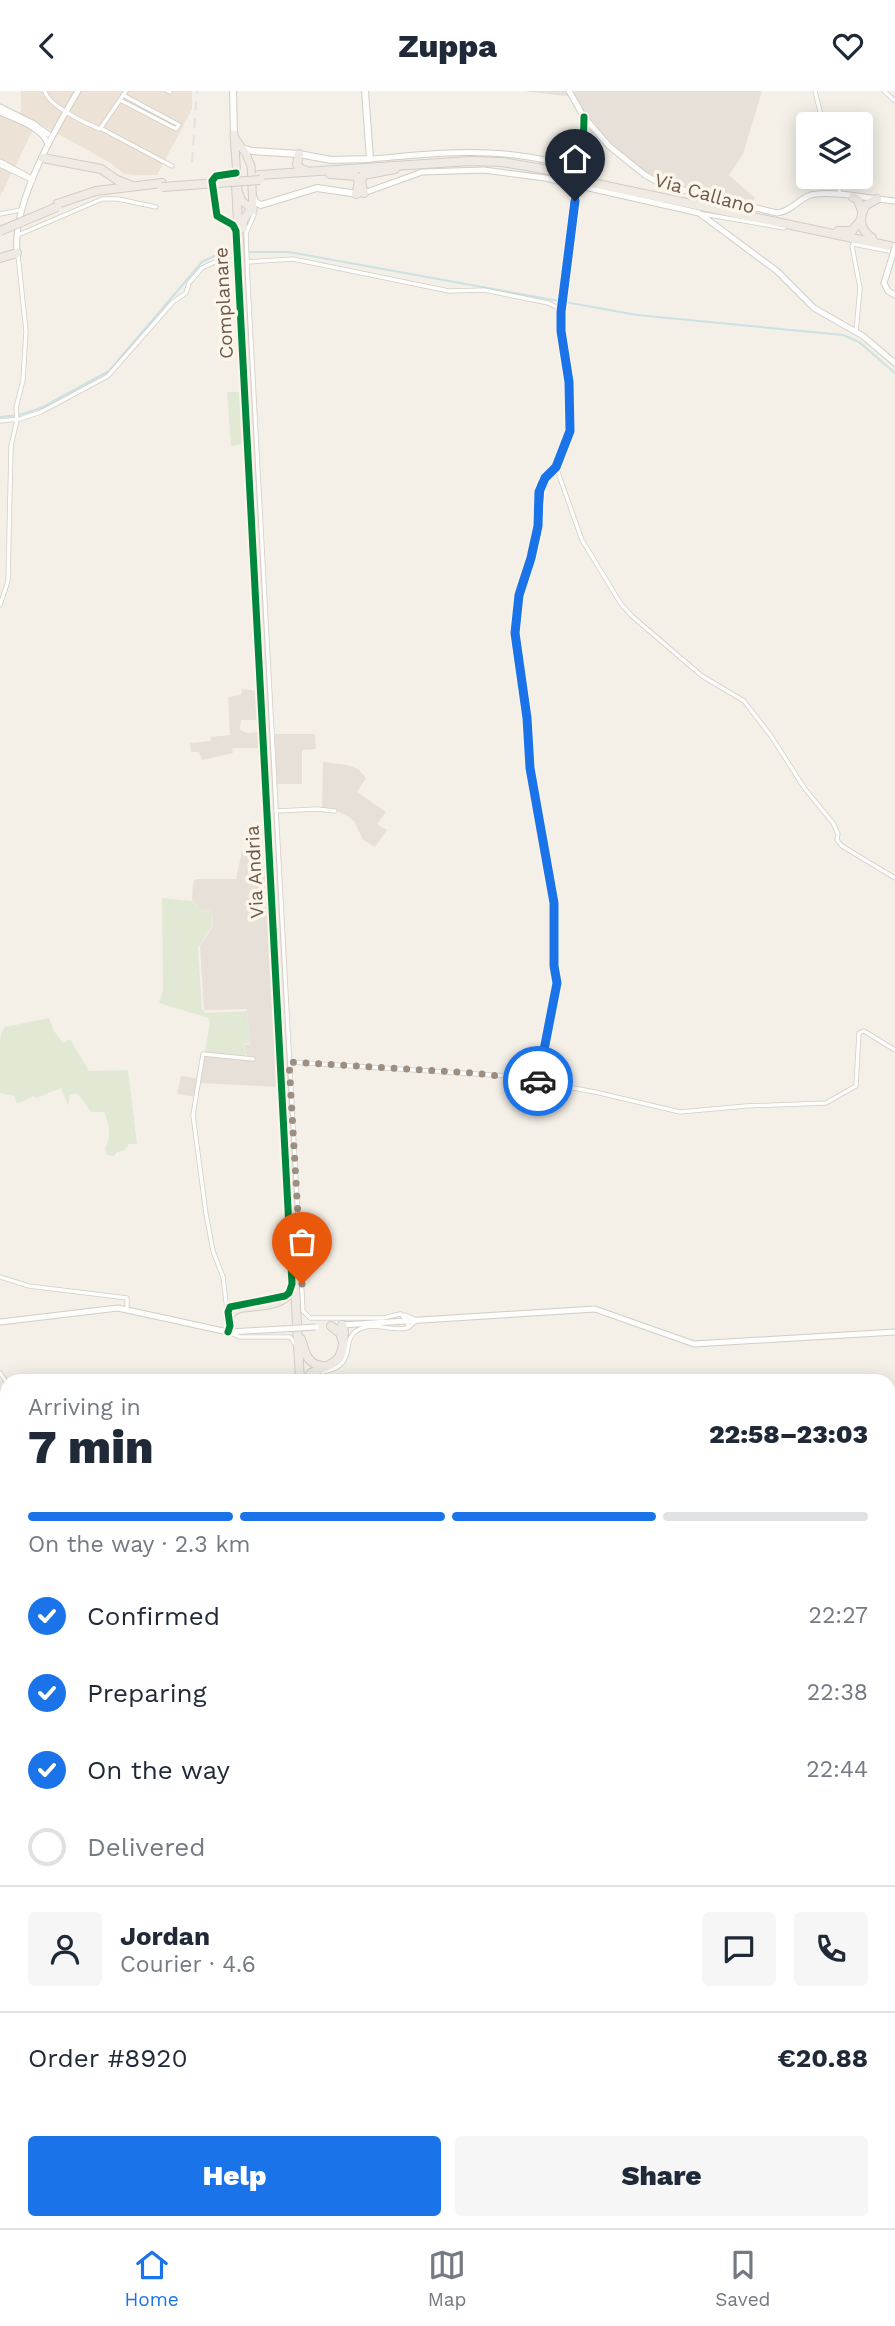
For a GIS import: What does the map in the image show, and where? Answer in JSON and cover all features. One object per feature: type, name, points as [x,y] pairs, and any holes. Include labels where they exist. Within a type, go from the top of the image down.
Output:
[{"type":"highway","points":[[295,154],[297,165],[301,169],[356,176],[360,193]]},
{"type":"highway","points":[[260,178],[292,170],[295,154]]},
{"type":"highway","points":[[43,158],[105,171],[133,186]]},
{"type":"highway","points":[[96,191],[470,160],[502,162],[807,231]]},
{"type":"highway","points":[[271,174],[452,165],[501,166],[577,179],[839,235],[872,238]]},
{"type":"highway","points":[[360,193],[363,175],[395,169]]},
{"type":"highway","points":[[0,230],[108,185],[110,182],[105,171]]},
{"type":"highway","points":[[57,205],[97,194],[162,185]]},
{"type":"highway","points":[[236,185],[303,1374]]},
{"type":"highway","points":[[853,197],[863,208],[864,232],[894,249]]},
{"type":"highway","points":[[839,235],[852,230],[863,208],[877,199]]},
{"type":"highway","points":[[251,210],[243,222],[241,253],[297,1330],[302,1374]]},
{"type":"highway","points":[[786,226],[862,240],[894,249]]},
{"type":"highway","points":[[839,235],[854,241],[862,240]]},
{"type":"highway","points":[[0,258],[18,253]]},
{"type":"highway","points":[[228,1322],[235,1310],[286,1299],[292,1292],[294,1270]]},
{"type":"highway","points":[[277,1302],[288,1305],[293,1311],[297,1330]]},
{"type":"highway","points":[[310,1374],[333,1364],[340,1357],[343,1333],[352,1325]]},
{"type":"highway","points":[[331,1326],[343,1333]]},
{"type":"highway","points":[[301,1339],[311,1362],[326,1367]]},
{"type":"main road","points":[[233,91],[236,185],[241,200],[251,210]]},
{"type":"main road","points":[[236,172],[240,159],[249,153],[295,154],[331,160],[370,159],[365,91]]},
{"type":"main road","points":[[234,134],[241,147],[249,153],[253,196],[251,210]]},
{"type":"main road","points":[[251,166],[253,157],[262,152]]},
{"type":"main road","points":[[251,210],[317,188],[360,193]]},
{"type":"main road","points":[[253,196],[258,205],[272,202]]},
{"type":"street","points":[[45,91],[49,100],[67,111],[172,166]]},
{"type":"street","points":[[0,605],[8,582],[11,446],[23,380],[26,331],[16,236],[18,218],[30,180],[38,169],[49,139],[79,91]]},
{"type":"street","name":"Via Callano","points":[[569,91],[584,117],[609,146],[645,175],[673,191],[777,213],[789,210],[808,196],[818,194],[853,197]]},
{"type":"street","points":[[815,91],[820,112]]},
{"type":"street","points":[[884,91],[895,101]]},
{"type":"street","points":[[102,128],[123,95],[177,127]]},
{"type":"street","points":[[0,109],[49,139]]},
{"type":"street","points":[[538,1082],[557,983],[554,966],[554,903],[530,768],[527,718],[515,633],[519,595],[538,526],[539,492],[545,478],[556,467],[570,425],[569,382],[561,331],[562,308],[584,142],[584,117]]},
{"type":"street","points":[[370,159],[443,153],[483,153],[525,156],[580,167]]},
{"type":"street","points":[[0,163],[30,180]]},
{"type":"street","points":[[360,193],[422,172],[443,169],[515,173],[577,179],[699,213],[786,226]]},
{"type":"street","points":[[236,172],[214,177],[213,185],[236,185]]},
{"type":"street","name":"Complanare","points":[[213,185],[217,215],[234,227],[241,253],[253,372]]},
{"type":"street","points":[[839,189],[840,195]]},
{"type":"street","points":[[16,236],[102,199],[118,199],[156,207]]},
{"type":"street","points":[[877,199],[894,202]]},
{"type":"street","points":[[0,214],[21,211]]},
{"type":"street","points":[[699,213],[777,271],[814,308],[877,346],[895,363]]},
{"type":"street","points":[[856,332],[860,288],[853,244],[894,249],[884,283],[887,291],[895,295]]},
{"type":"street","points":[[0,421],[41,412],[108,376],[173,302],[186,293],[189,283],[202,268],[241,253],[293,259],[449,291],[484,290],[562,308]]},
{"type":"street","name":"Complanare","points":[[241,253],[242,377]]},
{"type":"street","name":"Via Andria","points":[[253,372],[304,1314],[310,1318],[404,1316]]},
{"type":"street","name":"Via Andria","points":[[228,1322],[233,1306],[285,1296],[292,1284],[242,377]]},
{"type":"street","points":[[556,467],[582,540],[621,604],[702,676],[744,701],[764,725],[805,789],[833,823],[838,834],[837,840],[842,846],[895,879]]},
{"type":"street","points":[[276,811],[334,811]]},
{"type":"street","points":[[289,1062],[474,1073],[595,1092],[680,1112],[829,1102],[856,1086],[859,1033],[864,1031],[895,1049]]},
{"type":"street","points":[[253,1059],[203,1054],[193,1115],[206,1214],[223,1277],[228,1322],[240,1337],[293,1339],[301,1374]]},
{"type":"street","points":[[0,1277],[30,1286],[127,1298],[127,1310]]},
{"type":"street","points":[[0,1322],[109,1309],[127,1310],[220,1331],[228,1322]]},
{"type":"street","points":[[404,1316],[417,1320],[595,1309],[694,1344],[895,1332]]},
{"type":"street","points":[[391,1328],[404,1316]]},
{"type":"street","points":[[404,1316],[407,1328]]},
{"type":"street","points":[[315,1374],[329,1371],[341,1364],[347,1357],[351,1337],[358,1330],[371,1327],[400,1330],[417,1320]]},
{"type":"street","points":[[228,1322],[237,1332],[331,1326]]},
{"type":"street","points":[[352,1325],[397,1324]]},
{"type":"shaded area","points":[[21,91],[192,91],[192,109],[157,175],[123,173],[109,162],[40,124],[33,130],[0,197],[0,112],[16,120],[21,110]]},
{"type":"shaded area","points":[[522,91],[762,91],[743,154],[729,175],[755,198],[752,204],[672,185],[637,167],[614,148],[582,110],[575,97]]},
{"type":"shaded area","points":[[242,689],[258,691],[259,720],[241,720],[240,730],[247,733],[260,732],[261,748],[232,748],[233,753],[202,760],[199,752],[191,752],[190,743],[211,741],[210,737],[230,735],[228,697],[241,695]]},
{"type":"shaded area","points":[[275,734],[315,734],[316,749],[302,750],[302,784],[277,784]]},
{"type":"shaded area","points":[[323,762],[358,769],[366,778],[357,792],[386,812],[377,824],[387,830],[375,847],[363,840],[354,821],[349,817],[337,811],[322,809]]},
{"type":"shaded area","points":[[266,826],[279,1087],[199,1083],[196,1097],[177,1094],[181,1076],[196,1078],[202,1053],[247,1057],[244,1045],[250,1044],[247,1009],[204,1010],[200,946],[213,926],[212,911],[202,910],[192,900],[193,885],[194,880],[198,879],[236,879],[242,851],[260,852],[262,827]]},
{"type":"green space","points":[[227,392],[241,392],[244,444],[231,446]]},
{"type":"green space","points":[[162,898],[192,901],[202,910],[212,911],[212,926],[198,948],[202,1009],[205,1013],[247,1011],[250,1043],[244,1044],[246,1058],[205,1052],[210,1022],[208,1018],[159,1003],[163,990]]},
{"type":"green space","points":[[49,1018],[63,1043],[70,1039],[89,1071],[128,1070],[137,1144],[129,1144],[124,1151],[117,1152],[114,1156],[107,1155],[105,1148],[109,1130],[104,1112],[91,1112],[77,1093],[70,1095],[68,1106],[61,1088],[17,1104],[14,1096],[0,1093],[0,1040],[5,1027]]},
{"type":"waterway","points":[[246,252],[289,252],[637,315],[843,335],[859,342],[895,373]]},
{"type":"waterway","points":[[0,417],[19,415],[41,408],[109,371],[202,262],[216,255],[234,253]]},
{"type":"railway","points":[[192,162],[197,91]]},
{"type":"cycle path","points":[[538,1082],[557,984],[554,966],[554,903],[530,768],[527,718],[515,633],[519,595],[537,534],[541,485],[556,467],[570,431],[569,382],[561,331],[561,312],[583,155],[584,117]]},
{"type":"cycle path","points":[[228,1332],[230,1307],[285,1296],[292,1284],[236,231],[233,225],[217,216],[212,181],[216,176],[236,173]]},
{"type":"way so far","points":[[302,1284],[289,1062],[474,1073],[538,1081]]},
{"type":"route","points":[[538,1081],[557,983],[554,966],[554,903],[530,768],[527,718],[515,633],[519,595],[538,526],[539,492],[545,478],[556,467],[570,431],[569,382],[561,331],[561,312],[575,201]]}]
